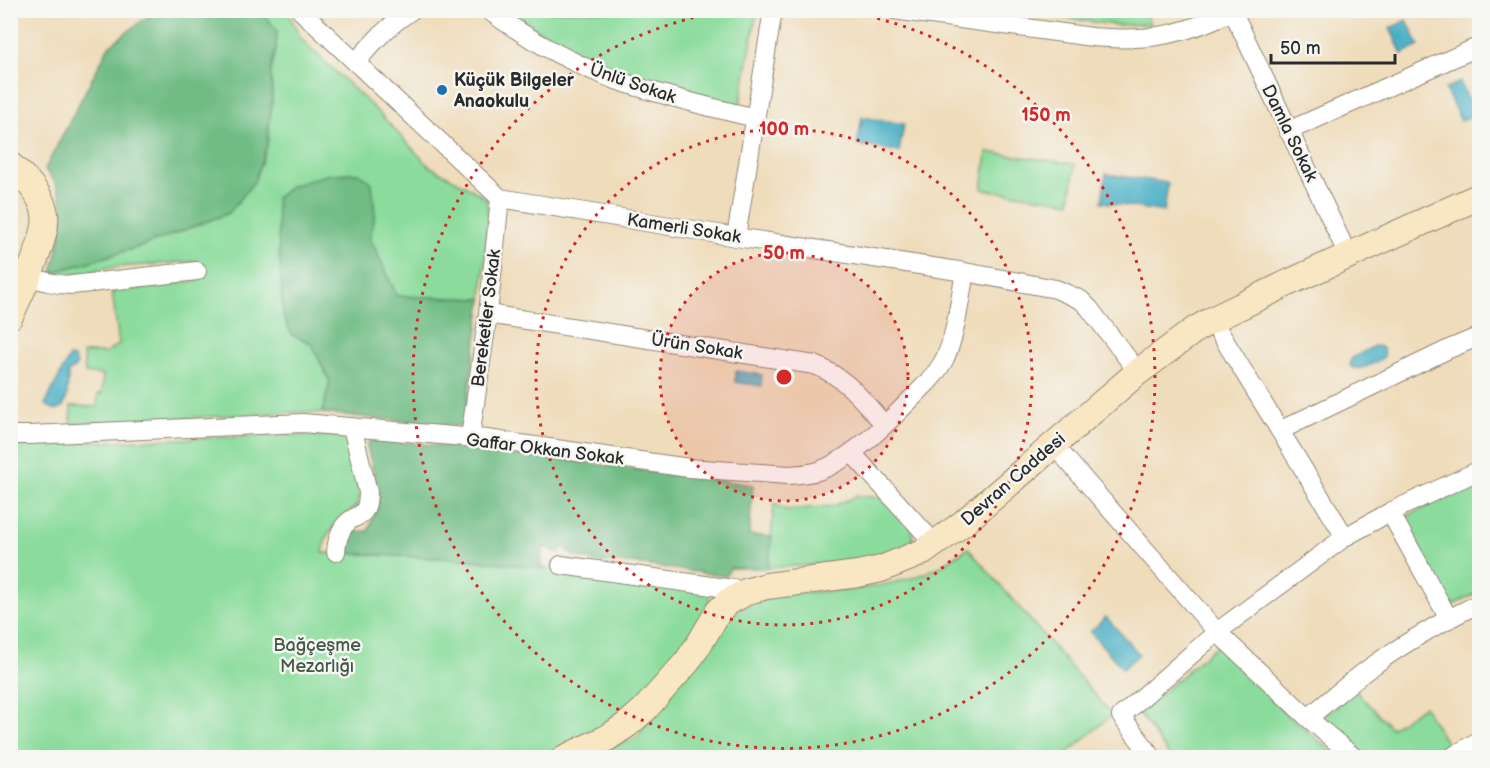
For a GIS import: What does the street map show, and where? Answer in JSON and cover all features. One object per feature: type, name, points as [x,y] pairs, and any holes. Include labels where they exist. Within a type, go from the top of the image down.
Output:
[{"type":"main road","points":[[10,165],[23,175],[34,189],[46,216],[39,249],[10,316]]},
{"type":"main road","name":"Devran Caddesi","points":[[565,758],[607,738],[637,717],[687,662],[718,612],[728,602],[748,591],[767,586],[836,578],[881,569],[922,552],[962,524],[1138,372],[1180,340],[1212,320],[1479,196]]},
{"type":"street","points":[[300,10],[500,198]]},
{"type":"street","points":[[356,62],[381,34],[412,10]]},
{"type":"street","name":"Ünlü Sokak","points":[[488,10],[538,43],[612,78],[695,104],[756,118]]},
{"type":"street","points":[[736,237],[773,10]]},
{"type":"street","points":[[894,10],[1119,39],[1141,39],[1167,35],[1208,23],[1233,11]]},
{"type":"street","name":"Damla Sokak","points":[[1233,11],[1348,255]]},
{"type":"street","points":[[1288,131],[1479,46]]},
{"type":"street","name":"Kamerli Sokak","points":[[500,198],[965,272],[1056,290],[1081,300],[1138,372]]},
{"type":"street","name":"Bereketler Sokak","points":[[470,438],[488,314],[500,198]]},
{"type":"street","points":[[28,276],[58,285],[72,285],[197,271]]},
{"type":"street","name":"Gaffar Okkan Sokak","points":[[10,435],[303,423],[487,439],[689,468],[789,475],[818,471],[852,453],[939,369],[947,356],[952,339],[965,272]]},
{"type":"street","name":"Ürün Sokak","points":[[488,314],[815,365],[848,383],[884,424]]},
{"type":"street","points":[[1212,320],[1345,537]]},
{"type":"street","points":[[1281,430],[1479,336]]},
{"type":"street","points":[[336,552],[336,543],[341,530],[345,524],[362,513],[368,501],[368,492],[352,427]]},
{"type":"street","points":[[1053,445],[1217,632],[1308,718],[1355,758]]},
{"type":"street","points":[[852,453],[935,544]]},
{"type":"street","points":[[1153,758],[1121,716],[1217,632],[1345,537],[1390,512],[1479,470]]},
{"type":"street","points":[[1390,512],[1449,619]]},
{"type":"street","points":[[561,565],[748,591]]},
{"type":"street","points":[[1308,718],[1396,649],[1479,603]]},
{"type":"street","points":[[1450,758],[1479,740]]},
{"type":"green space","points":[[155,11],[255,11],[266,17],[277,30],[276,49],[271,70],[272,101],[267,146],[254,182],[229,213],[145,245],[52,273],[61,228],[62,206],[56,184],[45,169],[109,46]]},
{"type":"green space","points":[[255,11],[284,11],[291,18],[302,40],[378,112],[429,166],[487,199],[488,217],[482,299],[397,296],[370,238],[375,214],[359,173],[329,174],[291,186],[292,335],[311,343],[330,382],[322,413],[295,412],[71,424],[71,406],[97,407],[98,394],[102,394],[103,375],[85,373],[83,353],[106,353],[119,344],[112,292],[199,280],[196,261],[106,268],[69,276],[52,273],[145,245],[267,146],[272,101],[271,70],[276,49],[266,17]]},
{"type":"green space","points":[[506,11],[757,11],[740,105],[653,85],[597,64]]},
{"type":"green space","points":[[1057,11],[1144,11],[1150,24],[1116,25],[1056,17]]},
{"type":"green space","points":[[987,152],[1075,164],[1070,202],[982,189]]},
{"type":"green space","points":[[359,173],[372,183],[375,214],[370,238],[397,296],[482,299],[465,419],[461,425],[322,413],[330,382],[311,343],[292,335],[283,315],[276,198],[291,186],[329,174]]},
{"type":"green space","name":"Bağçeşme Mezarlığı","points":[[285,435],[346,436],[360,495],[357,505],[330,531],[323,553],[475,560],[711,591],[704,623],[626,715],[567,746],[537,757],[11,758],[11,445]]},
{"type":"green space","points":[[371,440],[482,449],[753,485],[749,535],[772,537],[768,568],[730,568],[726,576],[630,563],[596,562],[573,555],[563,546],[559,553],[545,546],[542,552],[541,568],[475,560],[344,553],[351,532],[368,531],[377,507],[374,475],[367,445]]},
{"type":"green space","points":[[1479,482],[1479,592],[1451,606],[1403,518]]},
{"type":"green space","points":[[857,496],[878,497],[894,508],[912,528],[913,539],[907,546],[884,555],[827,564],[768,568],[774,504],[787,510],[833,506]]},
{"type":"green space","points":[[968,548],[1112,715],[1063,757],[584,758],[638,737],[651,716],[729,617],[743,606],[776,594],[851,590],[916,577],[939,567]]},
{"type":"green space","points":[[1217,645],[1284,712],[1339,757],[1170,757],[1139,713]]},
{"type":"green space","points":[[1355,690],[1391,728],[1424,706],[1447,744],[1426,757],[1368,757],[1323,718]]},
{"type":"water","points":[[1407,20],[1419,46],[1402,54],[1390,28]]},
{"type":"water","points":[[1460,82],[1476,114],[1461,121],[1445,89]]},
{"type":"water","points":[[862,117],[904,124],[899,152],[857,145]]},
{"type":"water","points":[[1106,174],[1168,183],[1164,212],[1102,202]]},
{"type":"water","points":[[1374,346],[1383,348],[1384,357],[1363,368],[1351,367],[1352,358]]},
{"type":"water","points":[[69,357],[74,358],[77,364],[68,372],[66,400],[59,409],[53,409],[45,404]]},
{"type":"water","points":[[736,371],[762,375],[761,386],[735,382]]},
{"type":"water","points":[[1106,617],[1139,654],[1123,669],[1090,632]]},
{"type":"place","name":"Küçük Bilgeler Anaokulu","points":[[442,90]]}]
